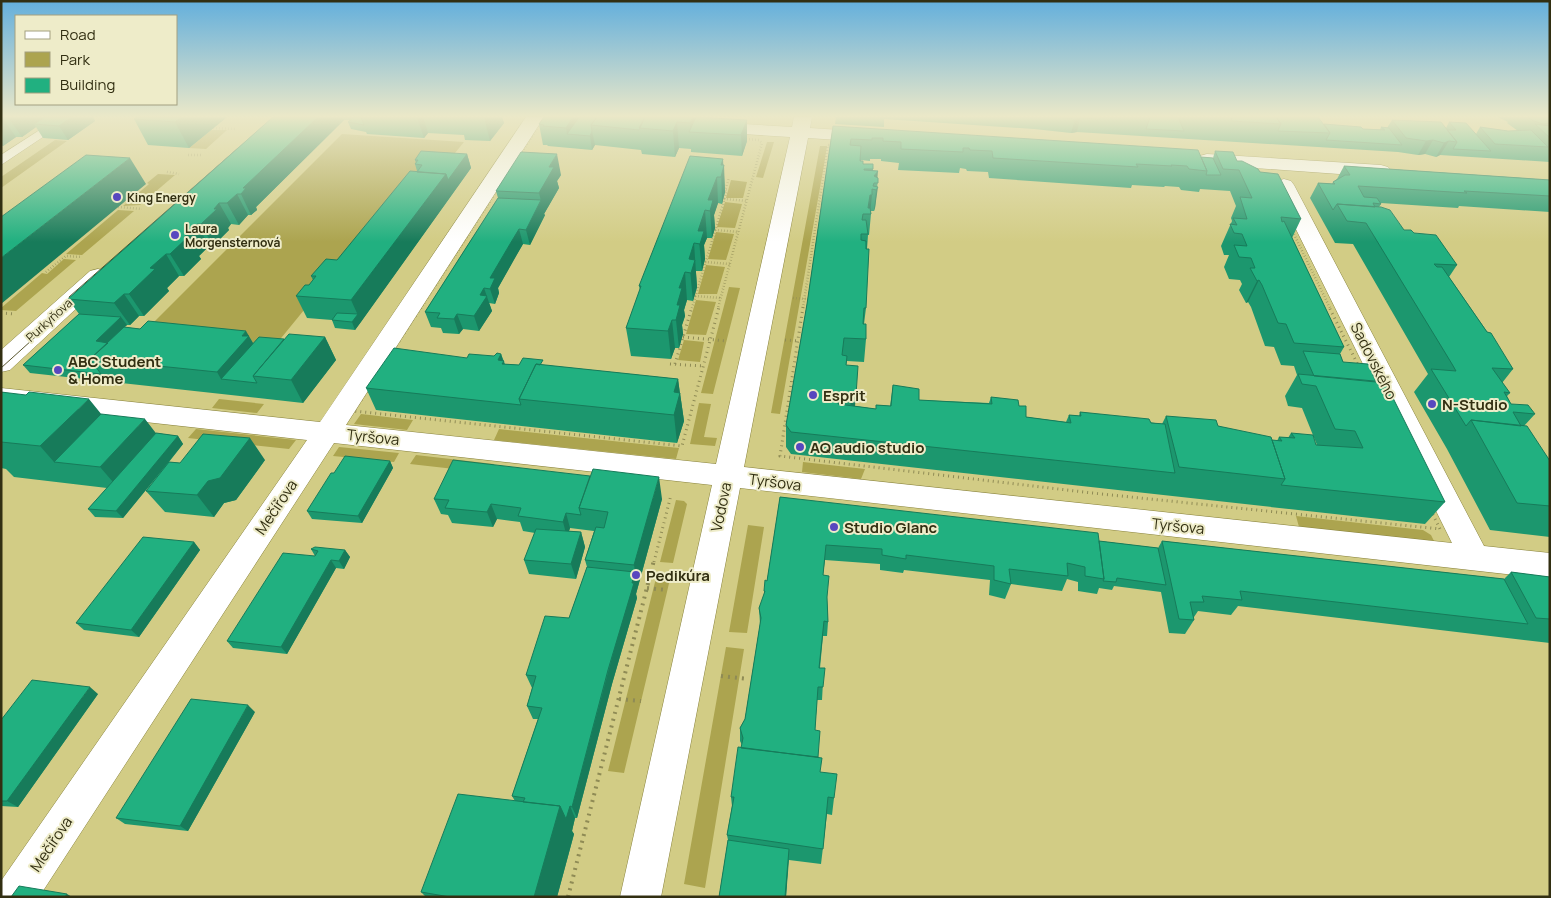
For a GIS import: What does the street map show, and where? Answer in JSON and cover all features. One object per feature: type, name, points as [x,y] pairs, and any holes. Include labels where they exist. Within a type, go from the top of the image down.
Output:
[{"type":"street","name":"Mečířova","points":[[15,897],[512,159]]},
{"type":"street","name":"Vodova","points":[[640,897],[794,159]]},
{"type":"street","points":[[1193,159],[1402,172]]},
{"type":"street","name":"Sadovského","points":[[1273,164],[1475,558]]},
{"type":"street","name":"Purkyňova","points":[[1,364],[112,262]]},
{"type":"street","name":"Tyršova","points":[[1,397],[1550,566]]},
{"type":"path","points":[[682,446],[758,159]]},
{"type":"path","points":[[826,159],[780,456],[1092,493],[1440,529],[1264,175],[1030,159]]},
{"type":"path","points":[[167,172],[179,174]]},
{"type":"path","points":[[675,364],[729,178]]},
{"type":"path","points":[[724,199],[747,201]]},
{"type":"path","points":[[118,207],[142,209]]},
{"type":"path","points":[[715,230],[739,232]]},
{"type":"path","points":[[60,255],[78,257]]},
{"type":"path","points":[[46,272],[66,256]]},
{"type":"path","points":[[705,262],[730,264]]},
{"type":"path","points":[[695,296],[721,298]]},
{"type":"path","points":[[792,298],[810,299]]},
{"type":"path","points":[[1,313],[18,315]]},
{"type":"path","points":[[683,337],[727,341]]},
{"type":"path","points":[[784,340],[804,341]]},
{"type":"path","points":[[670,364],[704,366]]},
{"type":"path","points":[[568,897],[671,495]]},
{"type":"path","points":[[647,588],[667,590]]},
{"type":"path","points":[[721,676],[748,679]]},
{"type":"path","points":[[619,699],[640,702]]},
{"type":"green space","points":[[27,159],[42,159],[1,188],[1,177]]},
{"type":"green space","points":[[317,159],[450,159],[446,164],[424,163],[273,348],[140,336]]},
{"type":"green space","points":[[762,159],[769,159],[763,178],[756,177]]},
{"type":"green space","points":[[818,159],[825,159],[780,414],[771,413]]},
{"type":"green space","points":[[158,174],[175,175],[140,205],[123,206],[149,184],[147,183]]},
{"type":"green space","points":[[731,180],[747,182],[743,198],[726,198]]},
{"type":"green space","points":[[725,202],[742,204],[735,228],[717,227]]},
{"type":"green space","points":[[118,210],[134,211],[82,255],[66,254]]},
{"type":"green space","points":[[716,232],[734,234],[726,260],[708,259]]},
{"type":"green space","points":[[64,259],[76,260],[16,311],[1,310],[42,273],[47,274]]},
{"type":"green space","points":[[706,265],[725,267],[717,294],[698,294]]},
{"type":"green space","points":[[729,287],[740,288],[713,394],[701,393]]},
{"type":"green space","points":[[696,300],[716,302],[706,335],[686,334]]},
{"type":"green space","points":[[684,340],[704,342],[700,362],[678,360]]},
{"type":"green space","points":[[219,399],[264,404],[257,413],[212,408]]},
{"type":"green space","points":[[699,403],[711,404],[704,437],[717,438],[715,446],[690,444]]},
{"type":"green space","points":[[361,414],[413,420],[407,430],[354,424]]},
{"type":"green space","points":[[196,429],[296,440],[289,449],[188,438]]},
{"type":"green space","points":[[499,429],[679,448],[676,459],[494,440]]},
{"type":"green space","points":[[339,447],[399,453],[394,462],[333,456]]},
{"type":"green space","points":[[416,455],[494,464],[490,473],[410,464]]},
{"type":"green space","points":[[803,462],[865,469],[861,479],[802,472]]},
{"type":"green space","points":[[676,500],[684,501],[687,504],[673,563],[660,562]]},
{"type":"green space","points":[[1296,516],[1423,530],[1431,535],[1434,541],[1299,527]]},
{"type":"green space","points":[[748,525],[764,527],[747,633],[729,632]]},
{"type":"green space","points":[[657,574],[671,575],[624,773],[608,771]]},
{"type":"green space","points":[[726,647],[744,649],[705,888],[684,884]]},
{"type":"building","points":[[81,159],[129,159],[1,258],[1,217]]},
{"type":"building","points":[[226,159],[274,159],[243,188],[246,188],[241,194],[237,194],[227,203],[219,203],[214,209],[217,209],[201,224],[197,224],[184,237],[188,237],[170,254],[166,254],[150,268],[155,269],[129,294],[124,294],[114,303],[68,299]]},
{"type":"building","points":[[463,159],[448,180],[446,174],[417,172],[422,165],[415,164],[418,160],[415,160]]},
{"type":"building","points":[[517,159],[554,159],[549,167],[554,167],[539,193],[496,191]]},
{"type":"building","points":[[689,159],[723,159],[721,165],[724,165],[721,177],[717,177],[708,200],[713,200],[710,211],[705,210],[698,231],[704,231],[700,244],[694,243],[689,259],[695,260],[691,273],[685,272],[679,288],[682,288],[677,305],[680,305],[676,320],[672,320],[668,331],[626,328],[641,286],[639,286]]},
{"type":"building","points":[[828,159],[860,159],[863,164],[873,164],[873,169],[864,170],[878,171],[874,176],[878,178],[878,183],[874,183],[873,186],[878,187],[876,190],[872,189],[872,195],[870,195],[868,208],[870,208],[871,214],[863,214],[862,220],[866,220],[868,234],[861,234],[861,240],[866,241],[866,249],[869,249],[866,308],[864,308],[863,324],[866,324],[866,339],[844,338],[842,355],[847,356],[846,365],[858,366],[856,395],[851,399],[838,400],[838,404],[876,409],[876,405],[891,406],[893,385],[919,389],[919,400],[992,404],[991,397],[1018,400],[1019,406],[1026,406],[1026,417],[1071,423],[1069,415],[1081,416],[1080,412],[1149,419],[1151,423],[1165,424],[1175,473],[791,432],[786,425],[807,304]]},
{"type":"building","points":[[1008,159],[1202,159],[1207,171],[1189,169],[1187,166],[1171,165],[1136,164],[1138,167]]},
{"type":"building","points":[[1202,159],[1213,159],[1221,175],[1206,175],[1207,171]]},
{"type":"building","points":[[1219,159],[1236,159],[1237,161],[1242,161],[1258,169],[1260,172],[1278,174],[1301,219],[1281,217],[1282,222],[1284,221],[1344,347],[1294,343],[1286,324],[1278,323],[1262,285],[1259,280],[1257,281],[1250,268],[1255,268],[1251,258],[1239,257],[1234,245],[1247,246],[1242,234],[1234,233],[1230,224],[1237,225],[1233,218],[1247,219],[1240,197],[1252,198],[1239,170],[1223,169]]},
{"type":"building","points":[[1344,166],[1550,180],[1550,196],[1358,186],[1364,197],[1377,198],[1381,204],[1373,203],[1375,207],[1337,204],[1333,210],[1318,183],[1335,184],[1333,182],[1345,175],[1350,175]]},
{"type":"building","points":[[410,171],[446,174],[351,300],[296,296],[305,285],[309,285],[316,276],[311,276],[326,259],[337,260]]},
{"type":"building","points":[[498,198],[541,200],[526,230],[519,229],[490,278],[495,278],[490,289],[484,288],[480,295],[487,296],[474,316],[457,314],[454,319],[437,318],[440,313],[425,312]]},
{"type":"building","points":[[1337,204],[1381,207],[1390,210],[1404,230],[1436,235],[1457,265],[1434,264],[1437,267],[1442,267],[1487,332],[1491,333],[1513,369],[1492,368],[1510,393],[1504,392],[1511,404],[1528,405],[1535,414],[1513,412],[1521,426],[1471,420],[1466,426],[1431,369],[1456,371],[1452,364],[1366,223],[1347,221]]},
{"type":"building","points":[[337,313],[358,314],[352,322],[332,320]]},
{"type":"building","points":[[79,314],[121,317],[96,341],[108,343],[90,359],[101,374],[23,365]]},
{"type":"building","points":[[148,321],[246,331],[242,336],[249,336],[217,372],[90,359],[124,327],[140,329]]},
{"type":"building","points":[[289,334],[325,337],[291,380],[253,376]]},
{"type":"building","points":[[259,337],[284,339],[253,376],[257,383],[221,379]]},
{"type":"building","points":[[394,348],[467,358],[469,354],[494,356],[497,353],[501,354],[498,360],[504,361],[502,364],[519,365],[523,358],[543,360],[540,365],[536,364],[519,399],[521,405],[366,388]]},
{"type":"building","points":[[1303,351],[1340,354],[1343,362],[1368,364],[1376,382],[1314,376]]},
{"type":"building","points":[[536,364],[678,379],[674,392],[680,393],[674,415],[519,399]]},
{"type":"building","points":[[1298,374],[1385,382],[1445,502],[1281,485],[1285,479],[1272,440],[1282,441],[1279,437],[1295,438],[1291,433],[1313,435],[1316,445],[1363,448],[1355,431],[1335,429],[1316,386],[1302,384]]},
{"type":"building","points":[[1,392],[26,395],[29,392],[89,399],[40,446],[1,442]]},
{"type":"building","points":[[101,414],[145,419],[100,467],[54,462]]},
{"type":"building","points":[[1166,416],[1216,420],[1218,426],[1271,437],[1285,479],[1179,467]]},
{"type":"building","points":[[1471,420],[1527,426],[1550,461],[1550,506],[1517,503]]},
{"type":"building","points":[[156,433],[178,436],[116,511],[88,509]]},
{"type":"building","points":[[203,434],[250,438],[220,478],[208,481],[197,495],[146,491],[169,462],[180,463]]},
{"type":"building","points":[[345,456],[390,461],[358,516],[307,511],[331,473],[334,473]]},
{"type":"building","points":[[453,460],[590,476],[579,508],[581,515],[566,513],[563,522],[518,516],[521,508],[491,504],[487,512],[445,508],[449,500],[434,499]]},
{"type":"building","points":[[593,469],[659,477],[634,565],[585,560],[596,527],[604,528],[608,512],[579,508]]},
{"type":"building","points":[[780,497],[1098,533],[1104,579],[1085,576],[1085,567],[1067,563],[1068,576],[1009,569],[1011,584],[994,580],[994,566],[906,555],[906,559],[882,555],[882,549],[826,545],[823,575],[829,576],[827,597],[828,622],[824,621],[819,668],[825,668],[823,687],[818,687],[815,730],[820,731],[818,757],[741,748],[743,738],[740,728],[745,719],[761,618],[759,608],[765,591],[765,580],[767,581]]},
{"type":"building","points":[[536,529],[581,532],[571,564],[524,560]]},
{"type":"building","points":[[143,537],[194,542],[131,630],[76,623]]},
{"type":"building","points":[[1099,541],[1158,548],[1166,585],[1117,578],[1116,582],[1103,581]]},
{"type":"building","points":[[1162,541],[1504,579],[1528,624],[1240,591],[1242,600],[1202,596],[1204,602],[1190,602],[1194,620],[1179,619]]},
{"type":"building","points":[[315,547],[345,550],[339,561],[331,560],[281,647],[227,641],[283,553],[315,556],[318,551],[311,549]]},
{"type":"building","points":[[587,567],[635,572],[632,583],[634,583],[608,670],[572,807],[570,806],[566,819],[560,806],[523,802],[525,798],[512,796],[542,708],[527,706],[536,676],[526,675],[545,616],[569,618]]},
{"type":"building","points":[[1511,572],[1550,577],[1550,619],[1536,618]]},
{"type":"building","points":[[32,680],[90,687],[7,801],[1,801],[1,720]]},
{"type":"building","points":[[191,699],[248,705],[180,826],[116,818]]},
{"type":"building","points":[[738,747],[822,758],[820,772],[837,774],[834,798],[828,797],[823,849],[727,835],[734,797],[731,797]]},
{"type":"building","points":[[458,794],[560,806],[534,897],[450,897],[421,892]]},
{"type":"building","points":[[728,840],[789,849],[785,897],[719,897]]},
{"type":"building","points":[[19,886],[67,894],[65,897],[11,897]]},
{"type":"tram line","points":[[69,297],[226,159]]},
{"type":"tram line","points":[[1,368],[83,294]]},
{"type":"place","name":"King Energy","points":[[117,197]]},
{"type":"place","name":"Laura Morgensternová","points":[[175,235]]},
{"type":"place","name":"ABC Student & Home","points":[[58,370]]},
{"type":"place","name":"Esprit","points":[[813,395]]},
{"type":"place","name":"N-Studio","points":[[1432,404]]},
{"type":"place","name":"AQ audio studio","points":[[800,447]]},
{"type":"place","name":"Studio Glanc","points":[[834,527]]},
{"type":"place","name":"Pedikúra","points":[[636,575]]}]
